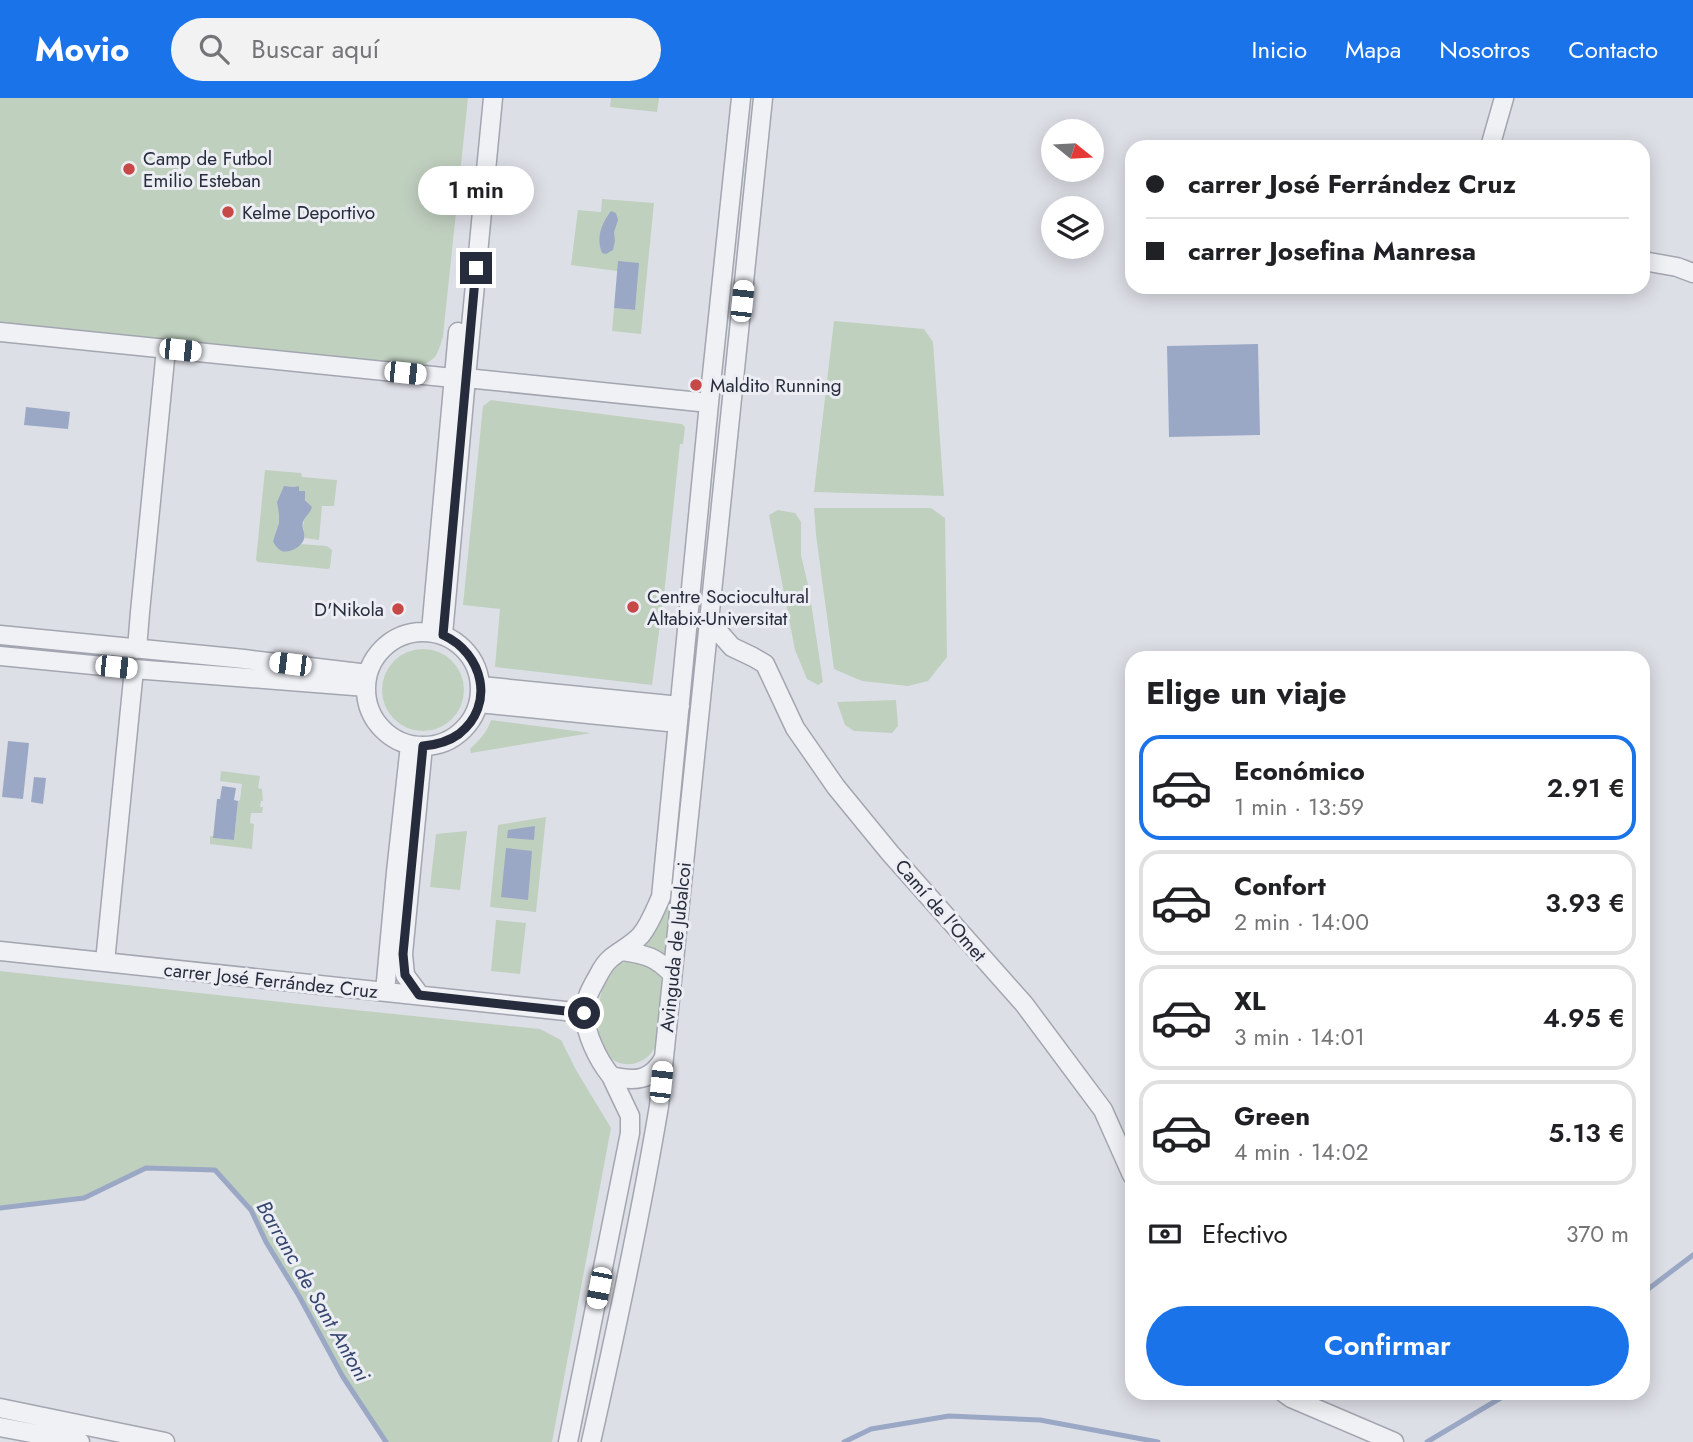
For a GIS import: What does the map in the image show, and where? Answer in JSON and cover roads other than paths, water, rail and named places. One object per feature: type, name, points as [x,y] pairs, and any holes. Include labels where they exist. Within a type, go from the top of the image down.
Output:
[{"type":"street","points":[[437,633],[481,98]]},
{"type":"street","points":[[459,378],[493,98]]},
{"type":"street","name":"Avinguda de Jubalcoi","points":[[584,1013],[591,988],[602,968],[640,935],[661,897],[741,98]]},
{"type":"street","name":"Avinguda de Jubalcoi","points":[[611,1076],[630,1080],[648,1076],[658,1068],[664,1058],[763,98]]},
{"type":"street","points":[[1492,140],[1504,98]]},
{"type":"street","points":[[1650,262],[1693,273]]},
{"type":"street","points":[[0,332],[709,403]]},
{"type":"street","points":[[137,649],[166,349]]},
{"type":"street","name":"Camí de l'Omet","points":[[709,621],[732,647],[765,664],[795,728],[836,787],[890,853],[1032,1014],[1102,1110],[1125,1160]]},
{"type":"street","points":[[414,632],[437,633],[463,647],[478,671],[480,694],[475,713],[468,725],[447,741],[416,745],[399,741],[377,723],[367,700],[367,681],[376,657],[397,638],[414,632]]},
{"type":"street","points":[[0,635],[244,659],[367,681]]},
{"type":"street","points":[[704,677],[713,662],[728,654],[742,652]]},
{"type":"street","points":[[0,656],[134,669],[367,681]]},
{"type":"street","points":[[105,962],[134,669]]},
{"type":"street","points":[[480,694],[679,714]]},
{"type":"street","points":[[385,992],[416,745]]},
{"type":"street","points":[[416,745],[403,954],[405,975],[419,995]]},
{"type":"street","name":"carrer José Ferrández Cruz","points":[[0,951],[584,1013]]},
{"type":"street","points":[[623,951],[644,954],[661,962],[672,974]]},
{"type":"street","points":[[359,989],[372,979],[389,952]]},
{"type":"street","points":[[568,1442],[630,1133],[630,1116],[600,1059],[589,1034],[584,1013]]},
{"type":"street","points":[[591,1442],[648,1170],[664,1058]]},
{"type":"street","points":[[1296,1400],[1394,1442]]},
{"type":"street","points":[[0,1408],[165,1442]]},
{"type":"street","points":[[0,1427],[80,1442]]},
{"type":"water","points":[[611,211],[616,213],[618,220],[613,250],[606,254],[602,253],[600,237],[602,226]]},
{"type":"water","points":[[618,261],[639,263],[635,310],[614,308]]},
{"type":"water","points":[[1258,344],[1260,435],[1169,437],[1167,346]]},
{"type":"water","points":[[26,407],[70,412],[68,429],[24,425]]},
{"type":"water","points":[[284,486],[299,486],[299,491],[305,491],[305,500],[312,507],[303,522],[303,542],[286,552],[279,549],[273,541],[279,523],[277,502]]},
{"type":"water","points":[[8,741],[29,743],[23,799],[2,797]]},
{"type":"water","points":[[34,777],[46,778],[43,804],[31,802]]},
{"type":"water","points":[[222,786],[236,788],[234,800],[238,801],[234,840],[213,838],[217,799],[220,799]]},
{"type":"water","points":[[535,826],[534,840],[507,838],[508,830]]},
{"type":"water","points":[[506,848],[532,851],[528,900],[501,897]]},
{"type":"waterway","name":"Barranc de Sant Antoni","points":[[0,1208],[84,1198],[146,1168],[215,1170],[251,1210],[266,1242],[343,1377],[386,1442]]},
{"type":"waterway","name":"Barranc de Sant Antoni","points":[[1650,1288],[1693,1255]]},
{"type":"waterway","name":"Barranc de Sant Antoni","points":[[1427,1442],[1497,1400]]},
{"type":"waterway","name":"Barranc de Sant Antoni","points":[[844,1442],[871,1429],[949,1416],[1040,1420],[1158,1442]]},
{"type":"place","name":"Camp de Futbol Emilio Esteban","points":[[129,169]]},
{"type":"place","name":"Kelme Deportivo","points":[[228,212]]},
{"type":"place","name":"Maldito Running","points":[[696,385]]},
{"type":"place","name":"Centre Sociocultural Altabix-Universitat","points":[[633,607]]},
{"type":"place","name":"D'Nikola","points":[[398,609]]}]
